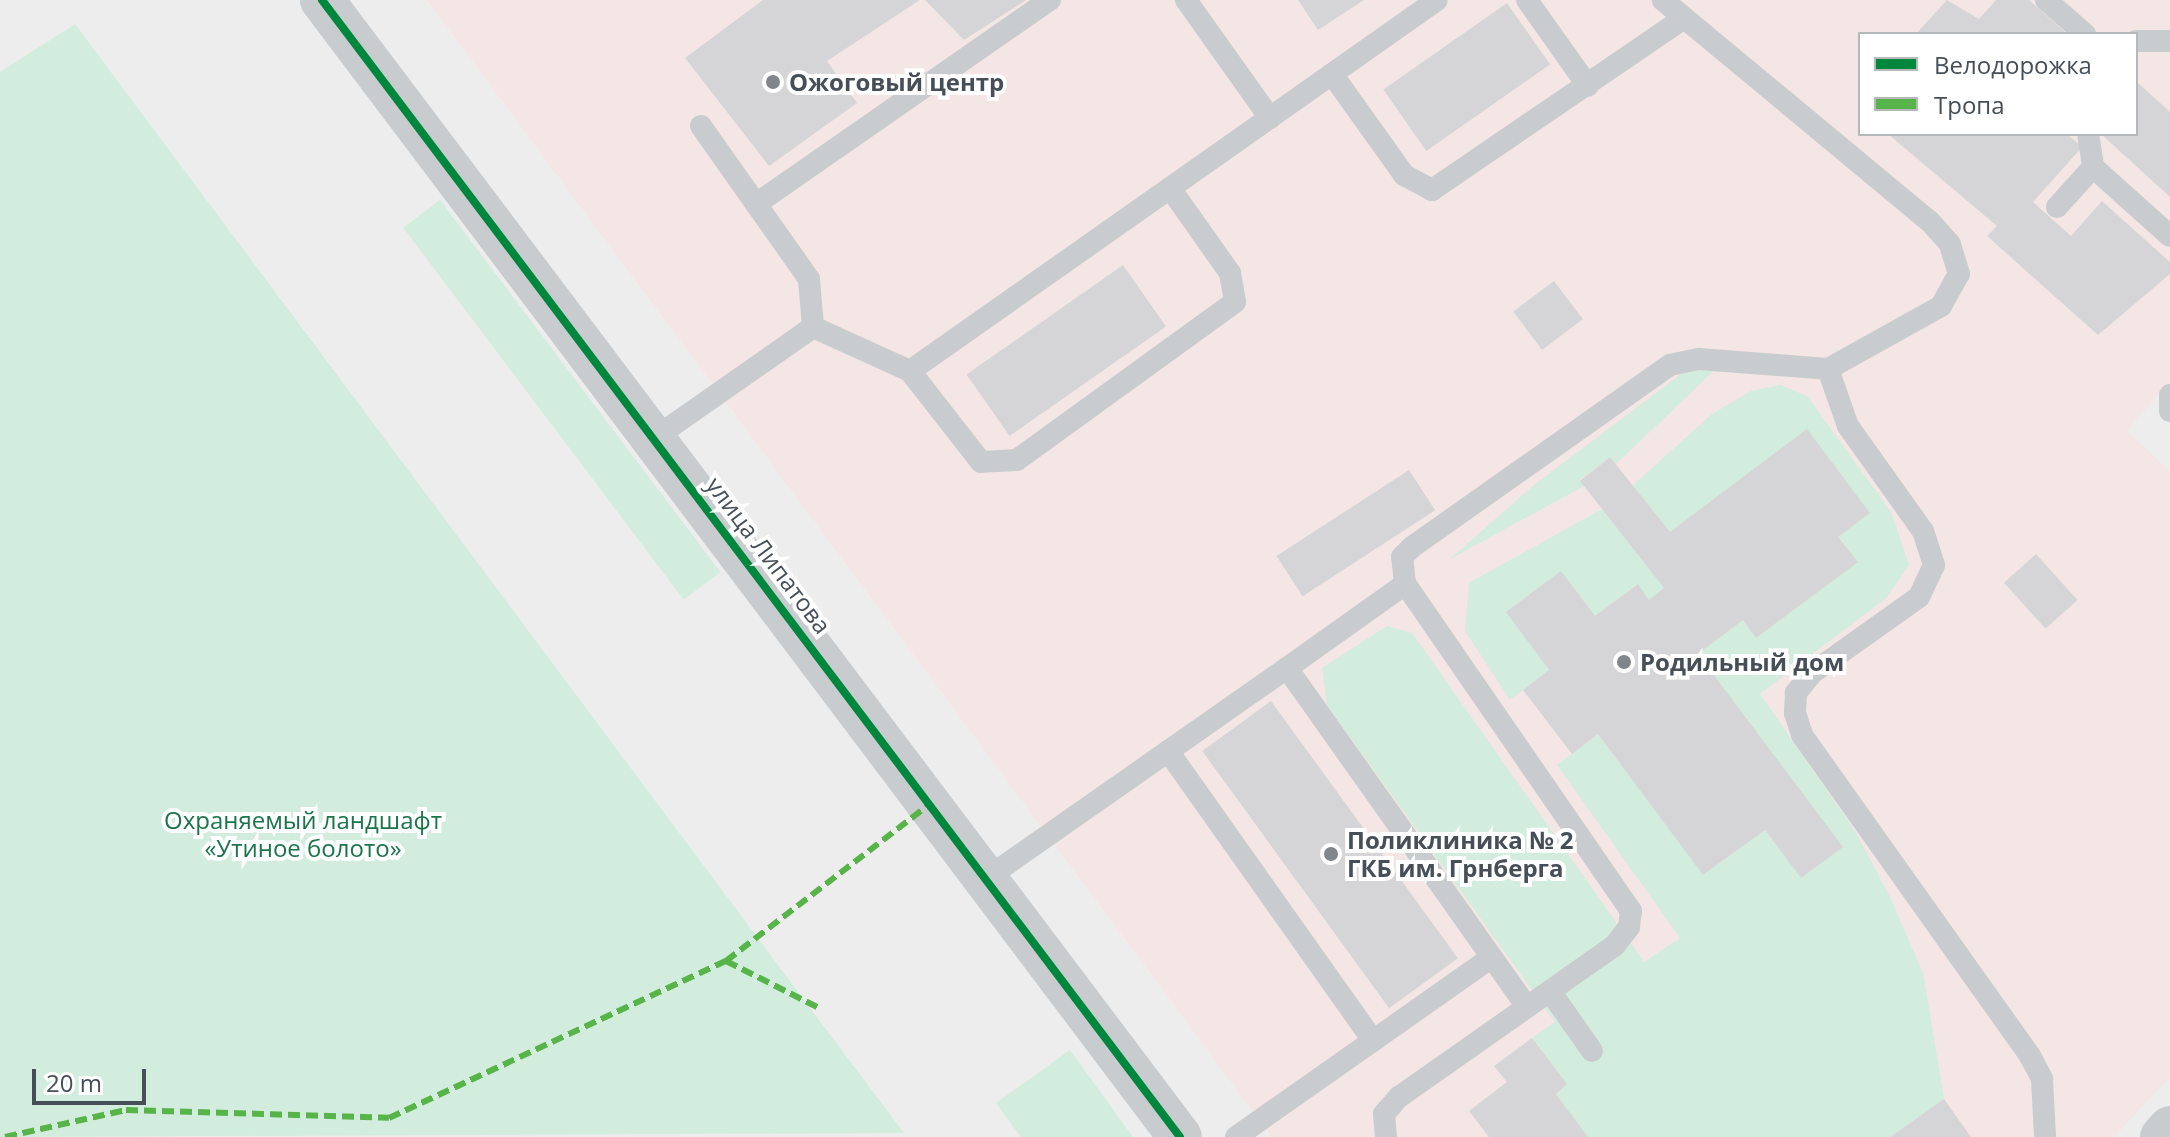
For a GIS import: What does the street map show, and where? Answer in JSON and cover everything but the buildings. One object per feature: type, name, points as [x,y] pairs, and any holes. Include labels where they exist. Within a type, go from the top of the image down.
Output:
[{"type":"street","name":"улица Липатова","points":[[322,0],[656,437],[1180,1137]]},
{"type":"street","points":[[2162,1137],[2170,1128]]},
{"type":"lane","points":[[756,204],[1050,0]]},
{"type":"lane","points":[[1186,0],[1270,118]]},
{"type":"lane","points":[[910,371],[1437,0]]},
{"type":"lane","points":[[1527,0],[1588,86]]},
{"type":"lane","points":[[1386,1137],[1384,1114],[1399,1097],[1615,945],[1629,927],[1631,911],[1405,584],[1402,557],[1670,365],[1699,359],[1828,369],[1941,306],[1957,285],[1955,254],[1929,221],[1663,0]]},
{"type":"lane","points":[[2046,0],[2083,32]]},
{"type":"lane","points":[[1332,74],[1404,175],[1432,190],[1684,18]]},
{"type":"lane","points":[[2138,41],[2170,41]]},
{"type":"lane","points":[[701,126],[809,279],[813,327]]},
{"type":"lane","points":[[2088,136],[2093,167],[2170,236]]},
{"type":"lane","points":[[2057,207],[2093,167]]},
{"type":"lane","points":[[813,327],[910,371],[965,449],[998,465],[1017,460],[1135,378],[1235,302],[1230,273],[1170,188]]},
{"type":"lane","points":[[656,437],[813,327]]},
{"type":"lane","points":[[1828,369],[1848,426],[1923,531],[1934,565],[1919,597],[1812,673],[1796,693],[1795,713],[1802,735],[2030,1056],[2042,1079],[2045,1137]]},
{"type":"lane","points":[[2170,395],[2170,411]]},
{"type":"lane","points":[[987,878],[1405,584]]},
{"type":"lane","points":[[1287,668],[1527,1007]]},
{"type":"lane","points":[[1168,751],[1373,1041]]},
{"type":"lane","points":[[1236,1137],[1491,958]]},
{"type":"lane","points":[[1550,991],[1592,1051]]},
{"type":"shaded area","points":[[427,0],[2170,0],[2170,382],[2127,431],[2170,471],[2170,1077],[2114,1137],[1272,1137]]},
{"type":"green space","name":"Охраняемый ландшафт «Утиное болото»","points":[[75,24],[904,1133],[0,1137],[0,72]]},
{"type":"green space","points":[[440,200],[720,572],[684,600],[403,228]]},
{"type":"green space","points":[[1720,365],[1616,464],[1610,457],[1580,480],[1584,486],[1450,559],[1534,485],[1681,374]]},
{"type":"green space","points":[[1780,385],[1807,396],[1891,512],[1909,565],[1886,598],[1760,694],[1855,831],[1889,895],[1923,973],[1944,1099],[1890,1137],[1588,1137],[1556,1094],[1567,1084],[1532,1038],[1555,1022],[1327,705],[1322,668],[1387,626],[1412,633],[1644,962],[1680,938],[1557,765],[1598,734],[1703,875],[1765,830],[1801,878],[1842,847],[1698,654],[1743,620],[1857,561],[1838,537],[1870,513],[1807,430],[1670,532],[1632,486],[1712,414],[1751,391]]},
{"type":"green space","points":[[1602,509],[1664,588],[1649,600],[1637,584],[1595,616],[1507,612],[1549,670],[1510,700],[1465,631],[1469,583]]},
{"type":"green space","points":[[1070,1050],[1133,1137],[1021,1137],[996,1103]]},
{"type":"marked path","points":[[5,1137],[126,1110],[389,1118],[726,961],[930,804]]},
{"type":"marked path","points":[[726,961],[817,1007]]},
{"type":"cycle path","points":[[322,0],[1180,1137]]},
{"type":"place","name":"Ожоговый центр","points":[[773,82]]},
{"type":"place","name":"Родильный дом","points":[[1624,662]]},
{"type":"place","name":"Поликлиника № 2 ГКБ им. Грнберга","points":[[1331,854]]}]
